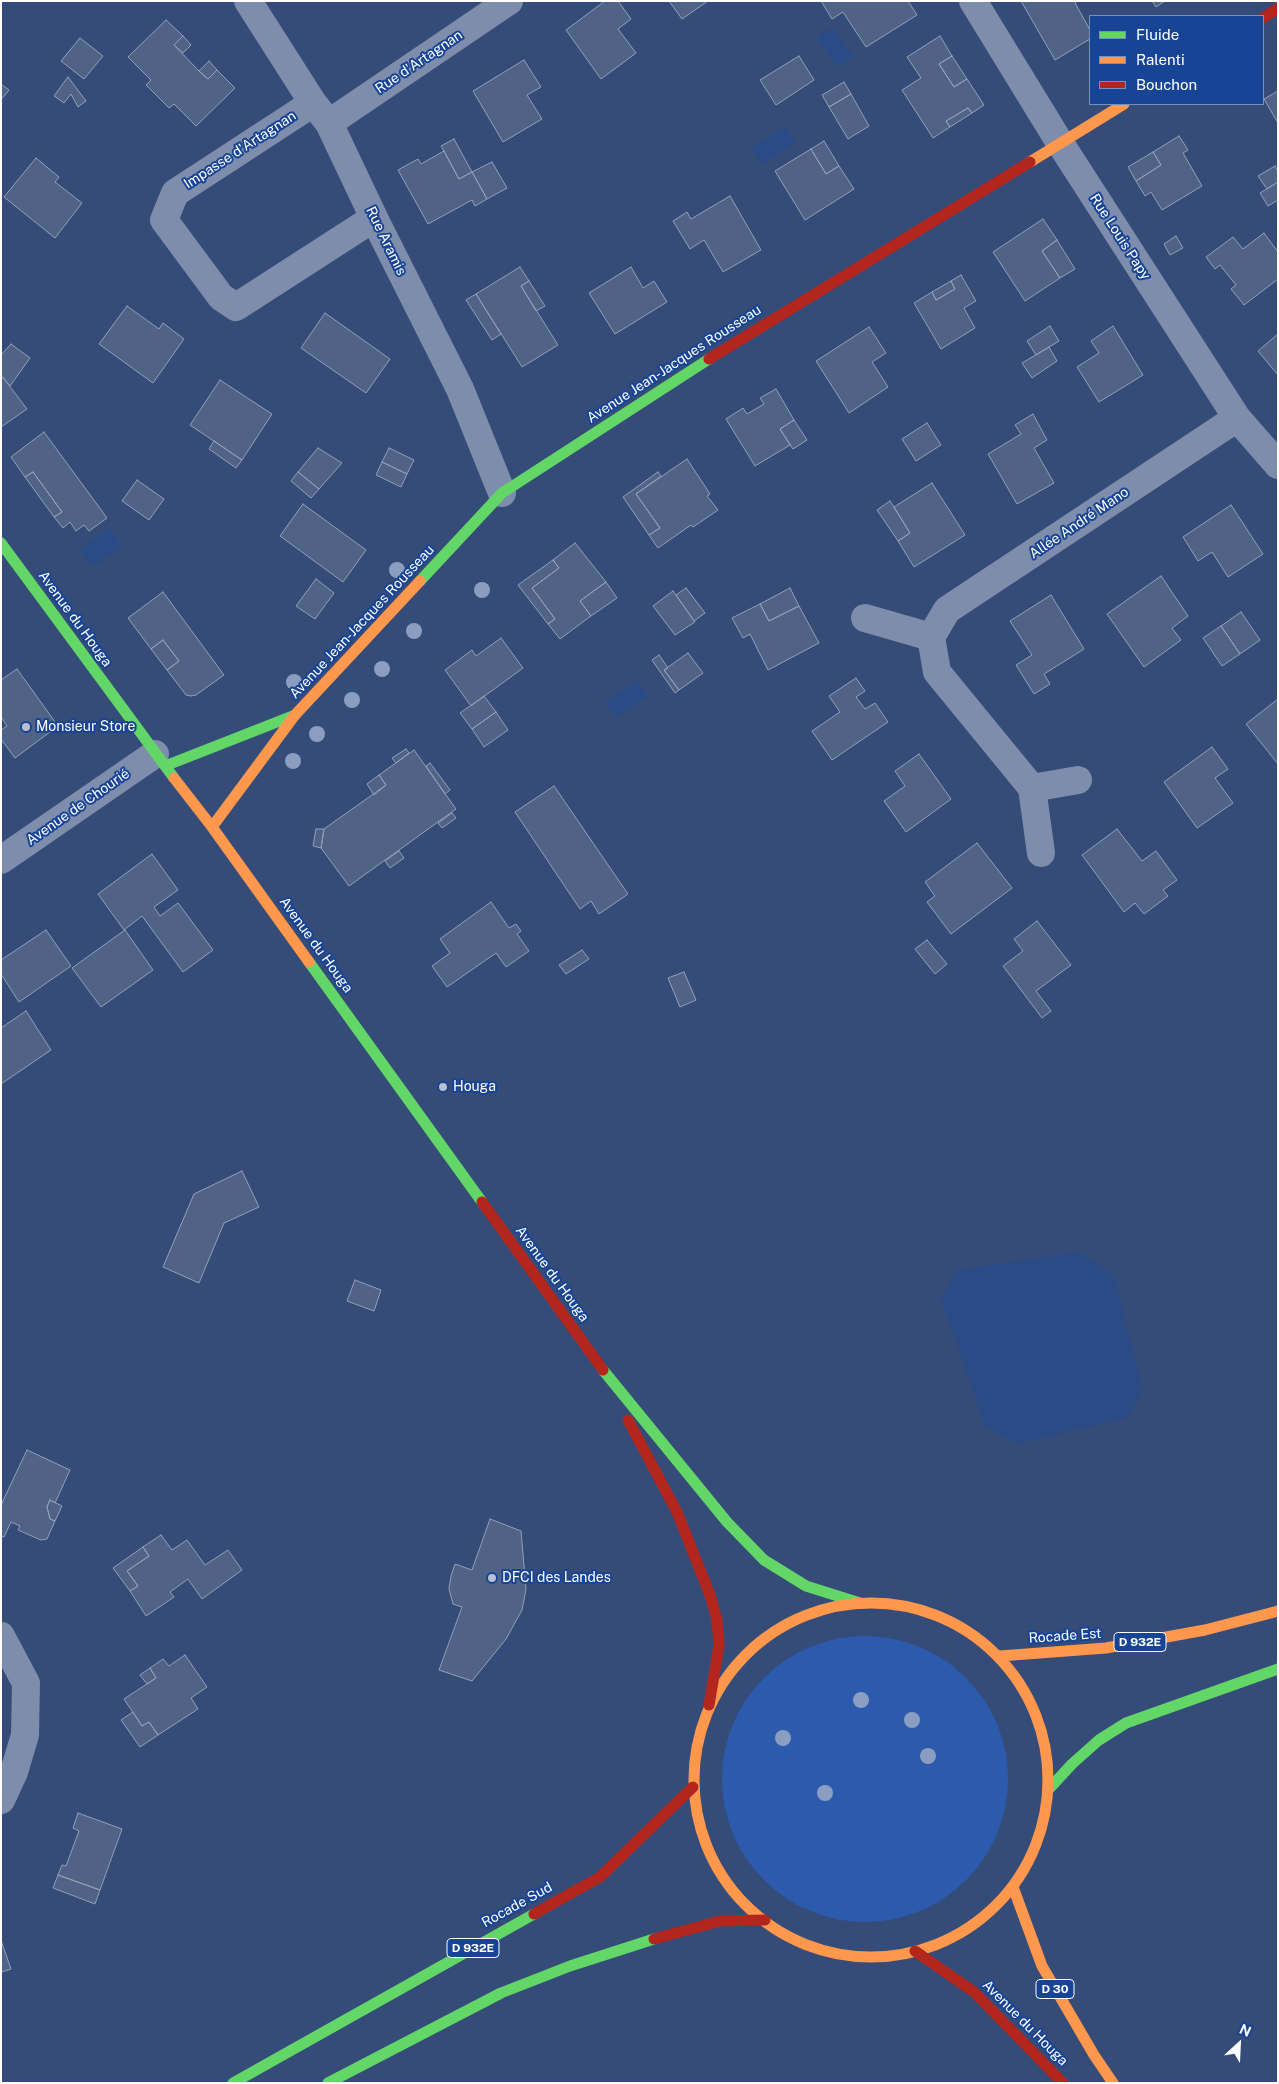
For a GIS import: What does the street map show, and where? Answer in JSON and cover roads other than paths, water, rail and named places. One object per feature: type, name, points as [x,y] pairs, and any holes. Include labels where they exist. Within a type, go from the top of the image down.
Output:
[{"type":"main road","points":[[1264,17],[1278,8]]},
{"type":"main road","name":"Avenue Jean-Jacques Rousseau","points":[[212,826],[295,716],[502,493],[760,326],[1122,105]]},
{"type":"main road","name":"Avenue du Houga","points":[[1,543],[160,760],[212,826],[601,1368],[727,1522],[764,1560],[806,1586],[860,1603]]},
{"type":"main road","name":"Avenue Jean-Jacques Rousseau","points":[[160,760],[295,716]]},
{"type":"main road","name":"Avenue du Houga","points":[[601,1368],[677,1512],[710,1595],[717,1620],[719,1646],[709,1705]]},
{"type":"main road","points":[[860,1603],[900,1605],[938,1616],[973,1635],[1000,1656],[1030,1700],[1045,1744],[1048,1790],[1038,1842],[1013,1888],[985,1916],[952,1938],[915,1952],[880,1957],[844,1955],[810,1946],[764,1920],[744,1903],[718,1869],[700,1830],[693,1787],[696,1745],[709,1705],[729,1672],[755,1644],[787,1623],[813,1612],[860,1603]]},
{"type":"main road","name":"Rocade Est","points":[[1000,1656],[1106,1648],[1205,1630],[1278,1611]]},
{"type":"main road","points":[[1048,1790],[1098,1740],[1126,1723],[1278,1669]]},
{"type":"main road","name":"Rocade Sud","points":[[233,2083],[600,1876],[693,1787]]},
{"type":"main road","name":"D 30","points":[[1013,1888],[1042,1966],[1094,2055],[1113,2083]]},
{"type":"main road","points":[[328,2083],[501,1993],[570,1966],[720,1920],[764,1920]]},
{"type":"main road","name":"Avenue du Houga","points":[[915,1952],[974,1992],[1063,2083]]},
{"type":"street","name":"Rue Aramis","points":[[248,1],[321,113],[460,389],[502,493]]},
{"type":"street","name":"Rue d'Artagnan","points":[[321,113],[509,1]]},
{"type":"street","name":"Rue Louis Papy","points":[[972,1],[1060,143],[1237,418],[1278,465]]},
{"type":"street","name":"Impasse d'Artagnan","points":[[321,113],[175,192],[164,220],[221,297],[236,308],[374,218]]},
{"type":"street","name":"Allée André Mano","points":[[931,637],[946,610],[1237,418]]},
{"type":"street","points":[[865,618],[931,637],[937,672],[1032,788],[1041,853]]},
{"type":"street","name":"Avenue de Chourié","points":[[1,860],[160,760]]},
{"type":"street","points":[[1032,788],[1078,780]]},
{"type":"street","points":[[1,1636],[26,1683],[25,1735],[14,1772],[1,1800]]},
{"type":"place","name":"Monsieur Store","points":[[26,727]]},
{"type":"place","name":"Houga","points":[[443,1087]]},
{"type":"place","name":"DFCI des Landes","points":[[492,1578]]}]
